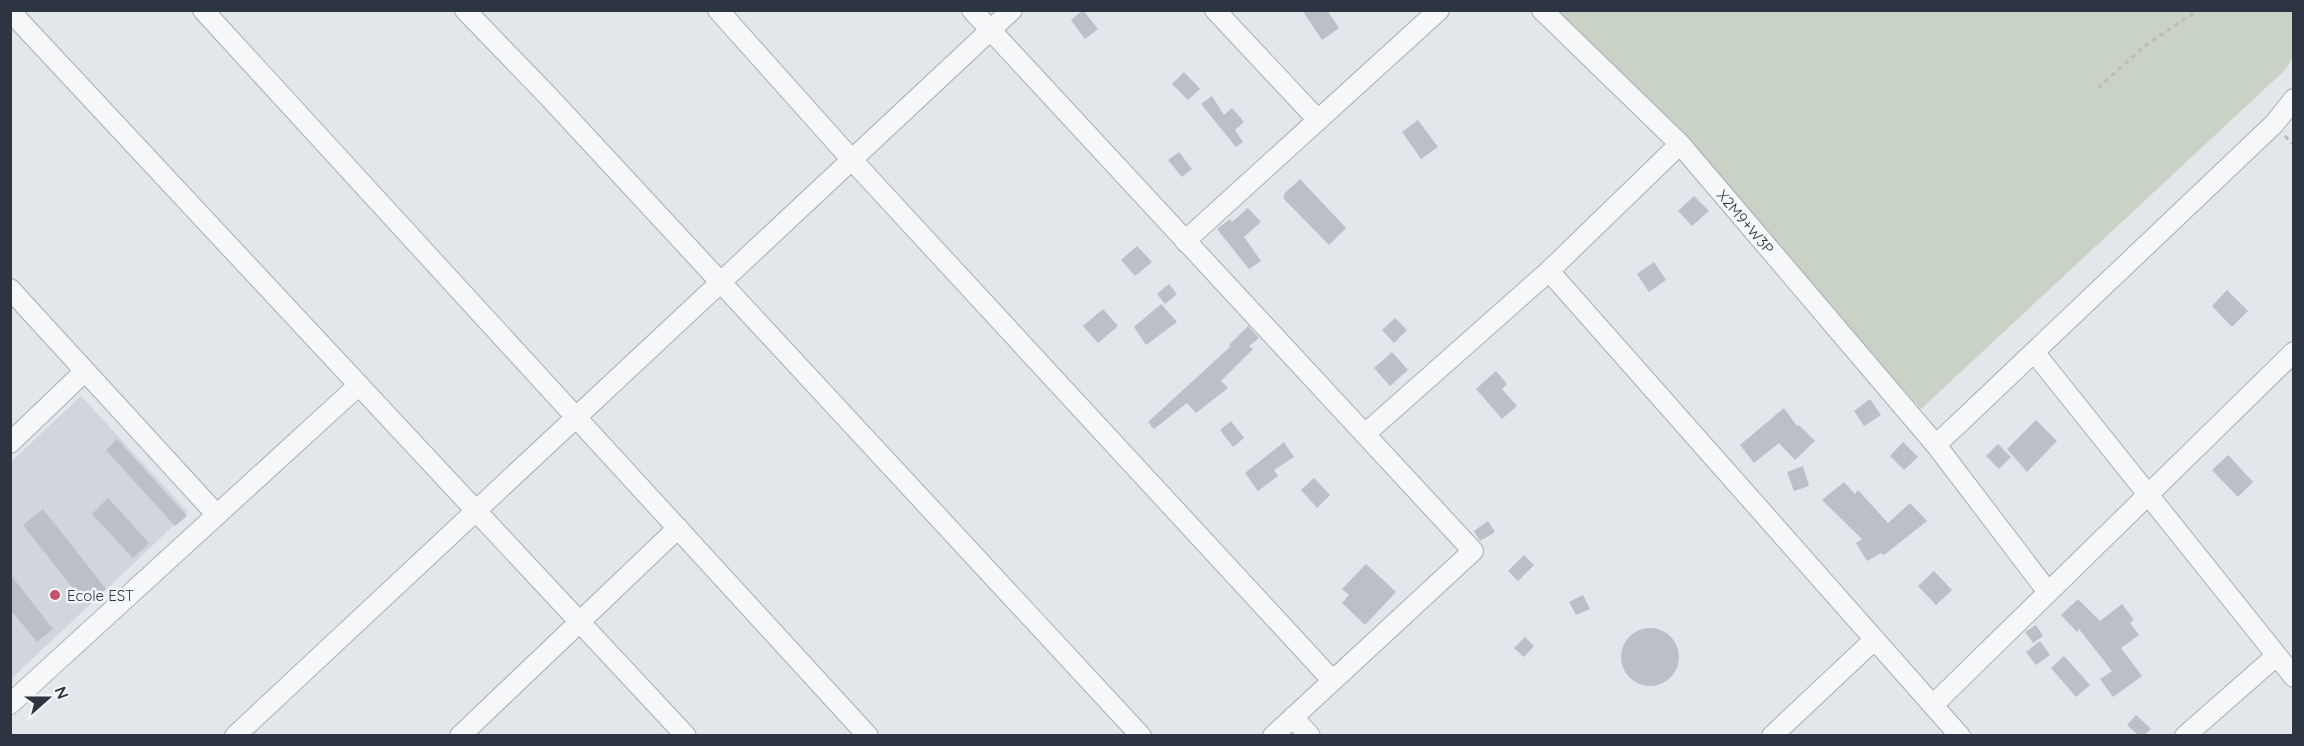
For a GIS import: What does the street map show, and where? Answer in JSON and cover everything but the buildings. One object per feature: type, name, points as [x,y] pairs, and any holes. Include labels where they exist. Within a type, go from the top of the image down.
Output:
[{"type":"street","points":[[203,10],[868,735]]},
{"type":"street","points":[[465,10],[549,97],[1141,735]]},
{"type":"street","points":[[718,10],[852,160],[1332,680]]},
{"type":"street","points":[[972,10],[1473,550],[1273,735]]},
{"type":"street","points":[[234,735],[1012,10]]},
{"type":"street","points":[[1215,10],[1318,120]]},
{"type":"street","points":[[1185,241],[1439,10]]},
{"type":"street","name":"X2M9+W3P","points":[[1542,10],[1680,144],[1936,445],[2048,592]]},
{"type":"street","points":[[10,11],[685,735]]},
{"type":"street","points":[[1936,445],[2274,124],[2294,99]]},
{"type":"street","points":[[1365,434],[1549,271],[1680,144]]},
{"type":"street","points":[[1549,271],[1960,735]]},
{"type":"street","points":[[10,289],[217,515]]},
{"type":"street","points":[[2034,352],[2275,657],[2294,677]]},
{"type":"street","points":[[1933,705],[2294,352]]},
{"type":"street","points":[[10,443],[84,372]]},
{"type":"street","points":[[10,704],[359,385]]},
{"type":"street","points":[[460,735],[678,528]]},
{"type":"street","points":[[1772,735],[1874,640]]},
{"type":"street","points":[[2185,735],[2275,657]]},
{"type":"street","points":[[1293,717],[1310,735]]},
{"type":"path","points":[[2098,88],[2146,45],[2198,10]]},
{"type":"shaded area","name":"Ecole EST","points":[[81,396],[188,512],[11,679],[11,462]]},
{"type":"green space","points":[[1559,11],[2293,11],[2293,57],[2285,70],[1921,409]]},
{"type":"place","name":"Ecole EST","points":[[55,595]]}]
